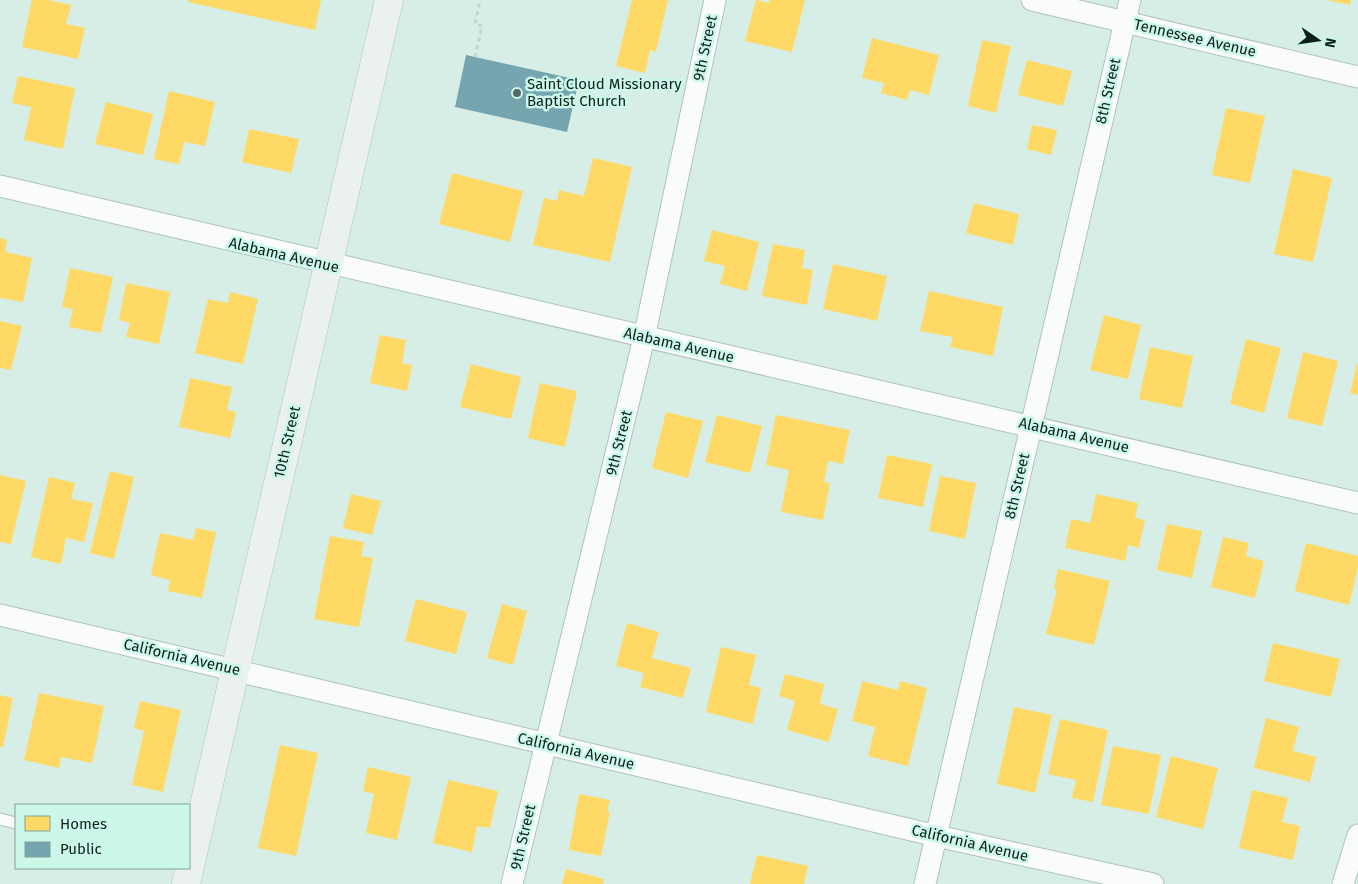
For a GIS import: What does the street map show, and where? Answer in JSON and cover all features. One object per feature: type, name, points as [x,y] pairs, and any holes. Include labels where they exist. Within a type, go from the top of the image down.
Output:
[{"type":"street","name":"10th Street","points":[[190,854],[235,669],[389,0]]},
{"type":"street","name":"9th Street","points":[[512,884],[644,338],[715,0]]},
{"type":"street","name":"Tennessee Avenue","points":[[1032,0],[1358,77]]},
{"type":"street","name":"8th Street","points":[[926,884],[1130,0]]},
{"type":"street","name":"Alabama Avenue","points":[[0,186],[328,266],[1032,425],[1358,503]]},
{"type":"street","name":"California Avenue","points":[[0,615],[937,836],[1153,884]]},
{"type":"street","points":[[1343,884],[1358,835]]},
{"type":"lane","points":[[0,819],[15,823]]},
{"type":"path","points":[[475,57],[482,26],[475,24],[480,0]]},
{"type":"building: Homes","points":[[32,0],[48,0],[71,5],[66,24],[85,28],[78,59],[22,47]]},
{"type":"building: Homes","points":[[189,0],[321,0],[315,30],[188,2]]},
{"type":"building: Homes","points":[[632,0],[668,0],[656,52],[650,50],[645,73],[616,66]]},
{"type":"building: Homes","points":[[756,0],[769,3],[770,0],[805,0],[792,52],[745,41]]},
{"type":"building: Homes","points":[[1327,0],[1351,0],[1350,5]]},
{"type":"building: Homes","points":[[872,38],[939,55],[929,95],[910,90],[907,100],[881,93],[884,83],[862,78]]},
{"type":"building: Homes","points":[[982,40],[1011,46],[996,113],[968,106]]},
{"type":"building: Homes","points":[[1027,60],[1072,71],[1063,106],[1018,95]]},
{"type":"building: Homes","points":[[18,76],[75,88],[63,149],[24,140],[31,107],[12,103]]},
{"type":"building: Homes","points":[[169,91],[215,102],[205,146],[184,142],[179,164],[154,159]]},
{"type":"building: Homes","points":[[106,102],[153,114],[143,155],[95,144]]},
{"type":"building: Homes","points":[[1226,108],[1265,116],[1250,183],[1212,175]]},
{"type":"building: Homes","points":[[1032,125],[1057,130],[1051,155],[1027,149]]},
{"type":"building: Homes","points":[[249,129],[299,139],[291,173],[242,162]]},
{"type":"building: Homes","points":[[593,158],[632,167],[610,262],[533,245],[544,198],[557,201],[559,190],[584,196]]},
{"type":"building: Homes","points":[[1293,169],[1332,178],[1313,262],[1274,254]]},
{"type":"building: Homes","points":[[452,173],[523,191],[510,242],[439,224]]},
{"type":"building: Homes","points":[[974,203],[1019,214],[1013,245],[966,233]]},
{"type":"building: Homes","points":[[712,230],[759,242],[747,291],[720,284],[725,266],[704,261]]},
{"type":"building: Homes","points":[[0,238],[7,240],[5,252],[32,258],[23,302],[0,298]]},
{"type":"building: Homes","points":[[773,244],[805,250],[802,268],[813,270],[807,305],[762,296]]},
{"type":"building: Homes","points":[[833,264],[887,276],[877,321],[823,309]]},
{"type":"building: Homes","points":[[70,268],[113,277],[101,333],[69,327],[73,309],[62,307]]},
{"type":"building: Homes","points":[[126,283],[170,292],[159,344],[126,337],[130,323],[119,320]]},
{"type":"building: Homes","points":[[929,291],[1003,307],[993,356],[950,347],[953,337],[920,331]]},
{"type":"building: Homes","points":[[230,292],[258,299],[243,364],[195,353],[208,299],[228,303]]},
{"type":"building: Homes","points":[[1104,315],[1141,325],[1128,379],[1090,370]]},
{"type":"building: Homes","points":[[0,321],[22,326],[11,370],[0,368]]},
{"type":"building: Homes","points":[[380,335],[406,340],[402,363],[412,365],[407,391],[370,383]]},
{"type":"building: Homes","points":[[1246,339],[1281,348],[1264,413],[1230,404]]},
{"type":"building: Homes","points":[[1150,347],[1193,356],[1182,408],[1139,399]]},
{"type":"building: Homes","points":[[1303,352],[1338,361],[1322,426],[1287,418]]},
{"type":"building: Homes","points":[[471,364],[521,377],[511,419],[460,407]]},
{"type":"building: Homes","points":[[1358,364],[1358,395],[1350,393]]},
{"type":"building: Homes","points":[[190,378],[232,387],[227,410],[236,412],[230,438],[179,427]]},
{"type":"building: Homes","points":[[540,383],[577,391],[565,447],[528,438]]},
{"type":"building: Homes","points":[[666,412],[703,421],[688,478],[652,468]]},
{"type":"building: Homes","points":[[717,415],[762,426],[750,473],[705,462]]},
{"type":"building: Homes","points":[[776,415],[850,430],[843,464],[828,461],[824,482],[830,483],[823,520],[781,512],[789,470],[766,465]]},
{"type":"building: Homes","points":[[887,455],[932,464],[923,507],[878,498]]},
{"type":"building: Homes","points":[[110,471],[134,477],[114,559],[90,553]]},
{"type":"building: Homes","points":[[0,475],[26,481],[11,544],[0,542]]},
{"type":"building: Homes","points":[[940,476],[976,483],[965,539],[929,531]]},
{"type":"building: Homes","points":[[49,477],[75,483],[71,499],[93,503],[84,542],[66,538],[61,564],[31,557]]},
{"type":"building: Homes","points":[[351,494],[381,501],[372,535],[343,528]]},
{"type":"building: Homes","points":[[1096,494],[1138,503],[1135,518],[1145,520],[1139,548],[1128,545],[1125,561],[1065,548],[1071,519],[1090,523]]},
{"type":"building: Homes","points":[[1167,524],[1202,531],[1192,578],[1157,570]]},
{"type":"building: Homes","points":[[196,528],[216,532],[202,598],[168,591],[170,580],[151,575],[160,533],[193,540]]},
{"type":"building: Homes","points":[[330,536],[364,542],[361,556],[373,558],[359,627],[314,619]]},
{"type":"building: Homes","points":[[1223,537],[1249,543],[1246,556],[1264,561],[1255,598],[1211,587]]},
{"type":"building: Homes","points":[[1306,543],[1358,556],[1358,567],[1349,605],[1295,591]]},
{"type":"building: Homes","points":[[1058,569],[1110,581],[1094,645],[1046,634],[1057,589],[1054,589]]},
{"type":"building: Homes","points":[[416,599],[467,612],[456,654],[405,641]]},
{"type":"building: Homes","points":[[502,604],[527,611],[513,665],[487,658]]},
{"type":"building: Homes","points":[[627,623],[659,632],[652,658],[691,668],[683,698],[640,687],[644,673],[616,666]]},
{"type":"building: Homes","points":[[1273,643],[1340,659],[1331,697],[1264,681]]},
{"type":"building: Homes","points":[[721,647],[756,655],[749,685],[761,688],[753,724],[706,712]]},
{"type":"building: Homes","points":[[785,674],[824,684],[820,704],[838,709],[829,742],[787,730],[795,701],[779,696]]},
{"type":"building: Homes","points":[[862,681],[898,690],[900,681],[927,688],[908,766],[868,756],[875,727],[852,721]]},
{"type":"building: Homes","points":[[39,693],[104,706],[92,763],[61,757],[59,768],[24,760]]},
{"type":"building: Homes","points":[[0,695],[13,698],[3,747],[0,747]]},
{"type":"building: Homes","points":[[140,701],[181,710],[163,792],[132,785],[144,731],[134,728]]},
{"type":"building: Homes","points":[[1014,707],[1052,715],[1035,793],[997,784]]},
{"type":"building: Homes","points":[[1266,718],[1299,727],[1293,751],[1316,757],[1310,782],[1254,768]]},
{"type":"building: Homes","points":[[1060,719],[1108,730],[1093,802],[1072,798],[1076,780],[1048,774]]},
{"type":"building: Homes","points":[[280,745],[318,753],[296,856],[258,848]]},
{"type":"building: Homes","points":[[1113,746],[1161,755],[1149,814],[1101,805]]},
{"type":"building: Homes","points":[[1171,756],[1218,768],[1203,829],[1156,817]]},
{"type":"building: Homes","points":[[368,767],[411,777],[397,840],[366,833],[374,794],[363,791]]},
{"type":"building: Homes","points":[[448,780],[498,791],[490,828],[477,826],[472,852],[433,843]]},
{"type":"building: Homes","points":[[1252,790],[1288,798],[1282,822],[1300,826],[1293,860],[1239,848]]},
{"type":"building: Homes","points":[[579,794],[610,800],[607,811],[610,812],[601,856],[569,850]]},
{"type":"building: Homes","points":[[757,855],[808,866],[804,884],[750,884]]},
{"type":"building: Homes","points":[[566,869],[604,879],[603,884],[562,884]]},
{"type":"building: Public","name":"Saint Cloud Missionary Baptist Church","points":[[466,55],[579,80],[567,132],[455,107]]},
{"type":"place","name":"Saint Cloud Missionary Baptist Church","points":[[517,93]]}]
